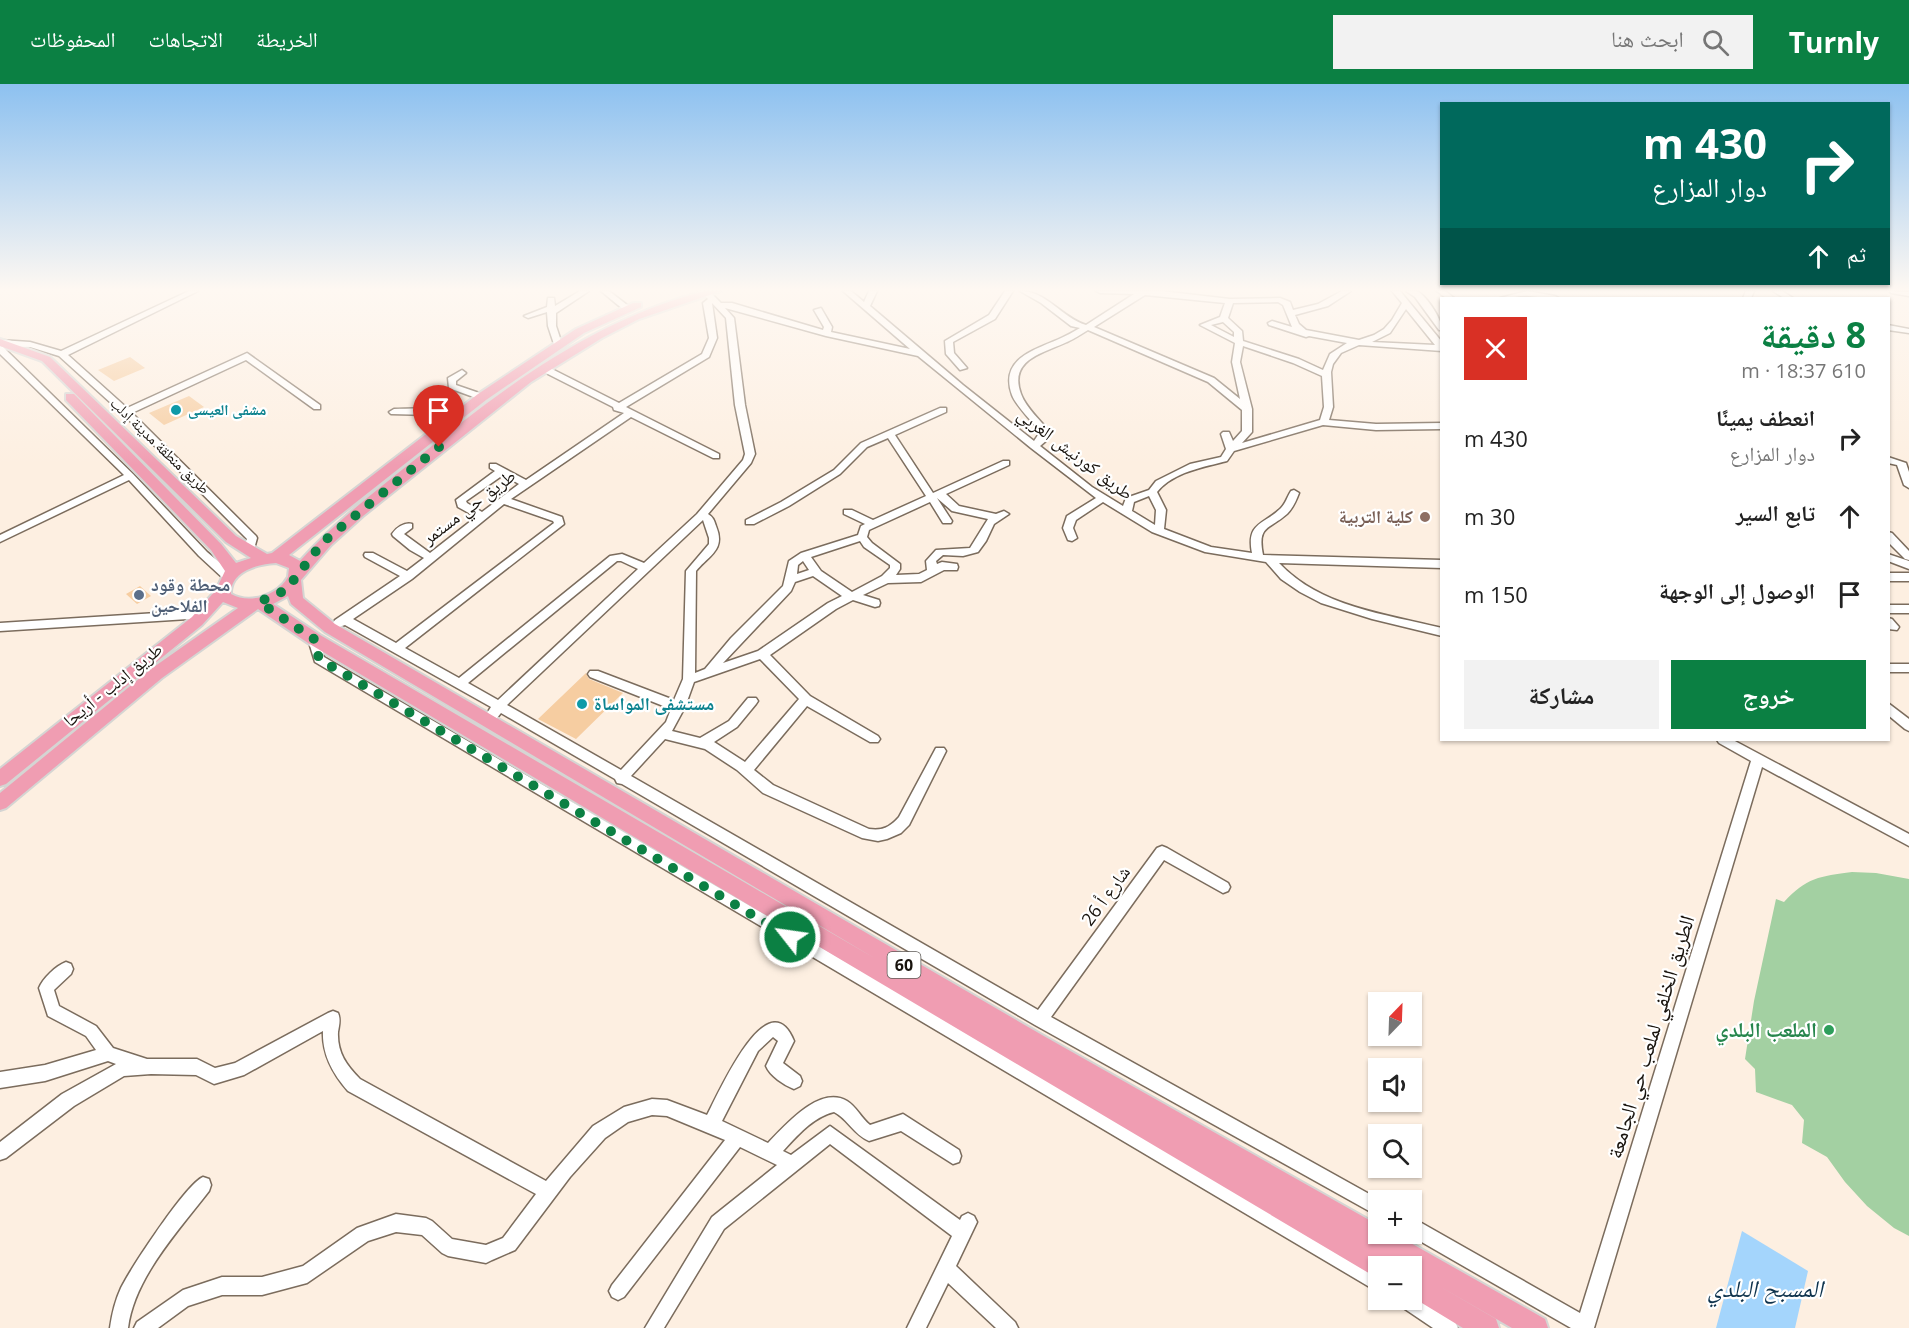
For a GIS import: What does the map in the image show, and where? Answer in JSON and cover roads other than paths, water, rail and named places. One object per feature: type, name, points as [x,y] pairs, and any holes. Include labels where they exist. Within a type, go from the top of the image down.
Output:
[{"type":"main road","name":"طريق منطقة مدينة إدلب","points":[[9,349],[40,366],[216,547],[228,561],[228,581]]},
{"type":"main road","name":"طريق منطقة مدينة إدلب","points":[[17,349],[46,358],[231,539],[270,558],[294,564],[296,578]]},
{"type":"main road","points":[[258,603],[236,603],[227,599],[228,581],[270,558],[456,416],[551,349]]},
{"type":"main road","name":"طريق إدلب - أريحا","points":[[0,802],[214,630],[258,603],[280,594],[332,535],[485,410],[572,349]]},
{"type":"main road","name":"60","points":[[296,578],[296,600],[330,629],[1368,1258]]},
{"type":"main road","name":"طريق إدلب - أريحا","points":[[0,779],[204,614],[228,581]]},
{"type":"main road","name":"60","points":[[258,603],[330,629],[493,713],[1035,1042],[1536,1328]]},
{"type":"main road","points":[[1422,1290],[1487,1328]]},
{"type":"street","points":[[5,349],[130,476],[228,581]]},
{"type":"street","points":[[44,349],[62,354],[126,412],[252,538],[249,549]]},
{"type":"street","points":[[62,354],[72,349]]},
{"type":"street","points":[[617,408],[705,355],[708,349]]},
{"type":"street","points":[[493,713],[701,516],[743,468],[750,454],[734,349]]},
{"type":"street","points":[[899,349],[923,354]]},
{"type":"street","name":"طريق كورنيش الغربي","points":[[917,349],[1034,446],[1102,498],[1159,531],[1209,550],[1263,559],[1440,564]]},
{"type":"street","points":[[950,349],[950,354],[963,368]]},
{"type":"street","points":[[1034,446],[1044,436],[1044,429],[1017,396],[1015,372],[1027,356],[1043,349]]},
{"type":"street","points":[[1139,349],[1211,380],[1246,409]]},
{"type":"street","points":[[1126,513],[1130,500],[1152,492],[1159,483],[1193,466],[1224,459],[1247,432],[1246,409],[1236,362],[1238,349]]},
{"type":"street","points":[[1260,349],[1325,374]]},
{"type":"street","points":[[1323,422],[1328,416],[1329,409],[1325,374],[1334,355],[1346,349]]},
{"type":"street","points":[[126,412],[247,356],[317,407]]},
{"type":"street","points":[[543,368],[617,408],[716,456]]},
{"type":"street","points":[[462,373],[450,383],[482,397]]},
{"type":"street","points":[[468,392],[479,382]]},
{"type":"street","points":[[750,522],[837,472],[864,445],[943,410]]},
{"type":"street","points":[[394,412],[431,412],[456,416]]},
{"type":"street","name":"طريق حي مستمر","points":[[330,629],[408,576],[503,500],[629,414]]},
{"type":"street","points":[[1231,449],[1323,422],[1376,427],[1440,426]]},
{"type":"street","points":[[1226,434],[1231,449]]},
{"type":"street","points":[[891,435],[935,495],[947,521]]},
{"type":"street","points":[[1890,460],[1905,464],[1909,485]]},
{"type":"street","points":[[862,537],[865,528],[871,523],[1006,463]]},
{"type":"street","points":[[482,516],[462,505],[461,500],[498,469],[526,484]]},
{"type":"street","points":[[0,539],[130,476]]},
{"type":"street","points":[[1152,492],[1161,510],[1159,531]]},
{"type":"street","points":[[1294,493],[1291,506],[1286,511],[1258,526],[1255,537],[1263,559],[1282,577],[1323,600],[1440,631]]},
{"type":"street","points":[[932,572],[932,557],[942,551],[967,553],[975,549],[984,530],[1000,515],[956,509],[935,495]]},
{"type":"street","points":[[1072,538],[1068,528],[1071,518],[1102,498]]},
{"type":"street","points":[[397,648],[559,524],[558,519],[503,500]]},
{"type":"street","points":[[848,512],[871,523]]},
{"type":"street","points":[[621,779],[664,734],[679,707],[689,679],[691,572],[714,546],[712,529],[707,517],[701,516]]},
{"type":"street","points":[[408,526],[397,534],[430,557]]},
{"type":"street","points":[[689,679],[762,654],[832,606],[886,579],[895,569],[895,564],[868,545],[862,537]]},
{"type":"street","points":[[708,673],[735,641],[787,588],[791,580],[793,563],[805,555],[862,537]]},
{"type":"street","points":[[1890,537],[1909,557]]},
{"type":"street","points":[[369,555],[408,576]]},
{"type":"street","points":[[805,555],[814,572],[852,596],[875,603]]},
{"type":"street","points":[[460,683],[614,558],[622,557],[645,568]]},
{"type":"street","points":[[1890,558],[1909,564]]},
{"type":"street","points":[[886,579],[921,578],[942,566],[953,567]]},
{"type":"street","points":[[791,580],[814,572]]},
{"type":"street","points":[[1890,577],[1909,577]]},
{"type":"street","points":[[1890,609],[1909,609]]},
{"type":"street","points":[[0,627],[204,614]]},
{"type":"street","points":[[0,615],[17,626]]},
{"type":"street","points":[[1368,1202],[1229,1122],[1040,1020],[621,779],[493,713],[460,683],[397,648],[330,629],[319,659],[617,837],[1064,1095],[1368,1277]]},
{"type":"street","points":[[762,654],[806,699],[874,739]]},
{"type":"street","points":[[1890,668],[1909,668]]},
{"type":"street","points":[[594,674],[679,707]]},
{"type":"street","points":[[746,770],[806,699]]},
{"type":"street","points":[[703,742],[733,724],[752,702]]},
{"type":"street","points":[[1890,709],[1909,726]]},
{"type":"street","points":[[664,734],[703,742],[746,770],[768,789],[867,834],[880,836],[896,830],[904,822],[940,751]]},
{"type":"street","points":[[1737,743],[1758,759],[1909,840]]},
{"type":"street","name":"الطريق الخلفي لملعب حي الجامعة","points":[[1585,1327],[1758,759]]},
{"type":"street","name":"شارع أ 26","points":[[1040,1020],[1162,852],[1223,887]]},
{"type":"street","points":[[66,969],[46,988],[53,1011],[91,1030],[108,1053]]},
{"type":"street","points":[[0,1152],[68,1101],[122,1069],[151,1066],[197,1067],[214,1076],[238,1070],[333,1018],[329,1034],[331,1051],[339,1070],[354,1084],[548,1191]]},
{"type":"street","points":[[711,1124],[753,1046],[770,1030],[778,1030],[784,1035],[786,1041],[774,1066],[794,1081]]},
{"type":"street","points":[[0,1080],[45,1073],[108,1053],[151,1066]]},
{"type":"street","points":[[770,1153],[815,1111],[832,1104],[840,1106],[857,1127],[869,1133],[903,1122],[953,1156]]},
{"type":"street","points":[[143,1328],[183,1299],[222,1286],[262,1286],[307,1274],[363,1234],[396,1223],[426,1227],[448,1247],[486,1254],[509,1244],[548,1191],[587,1144],[624,1115],[652,1107],[667,1108],[711,1124],[792,1164]]},
{"type":"street","points":[[654,1328],[718,1223],[830,1134],[965,1227],[916,1328]]},
{"type":"street","points":[[618,1291],[738,1136]]},
{"type":"street","points":[[119,1328],[122,1304],[154,1250],[202,1185]]},
{"type":"street","points":[[1422,1233],[1585,1327]]},
{"type":"street","points":[[945,1268],[1009,1328]]},
{"type":"street","points":[[1422,1310],[1449,1328]]},
{"type":"water","name":"المسبح البلدي","points":[[1742,1231],[1808,1271],[1795,1328],[1716,1328]]},
{"type":"place","name":"مشفى العيسى","points":[[176,410]]},
{"type":"place","name":"كلية التربية","points":[[1425,517]]},
{"type":"place","name":"محطة وقود الفلاحين","points":[[139,595]]},
{"type":"place","name":"مستشفى المواساة","points":[[582,704]]},
{"type":"place","name":"الملعب البلدي","points":[[1829,1030]]}]
